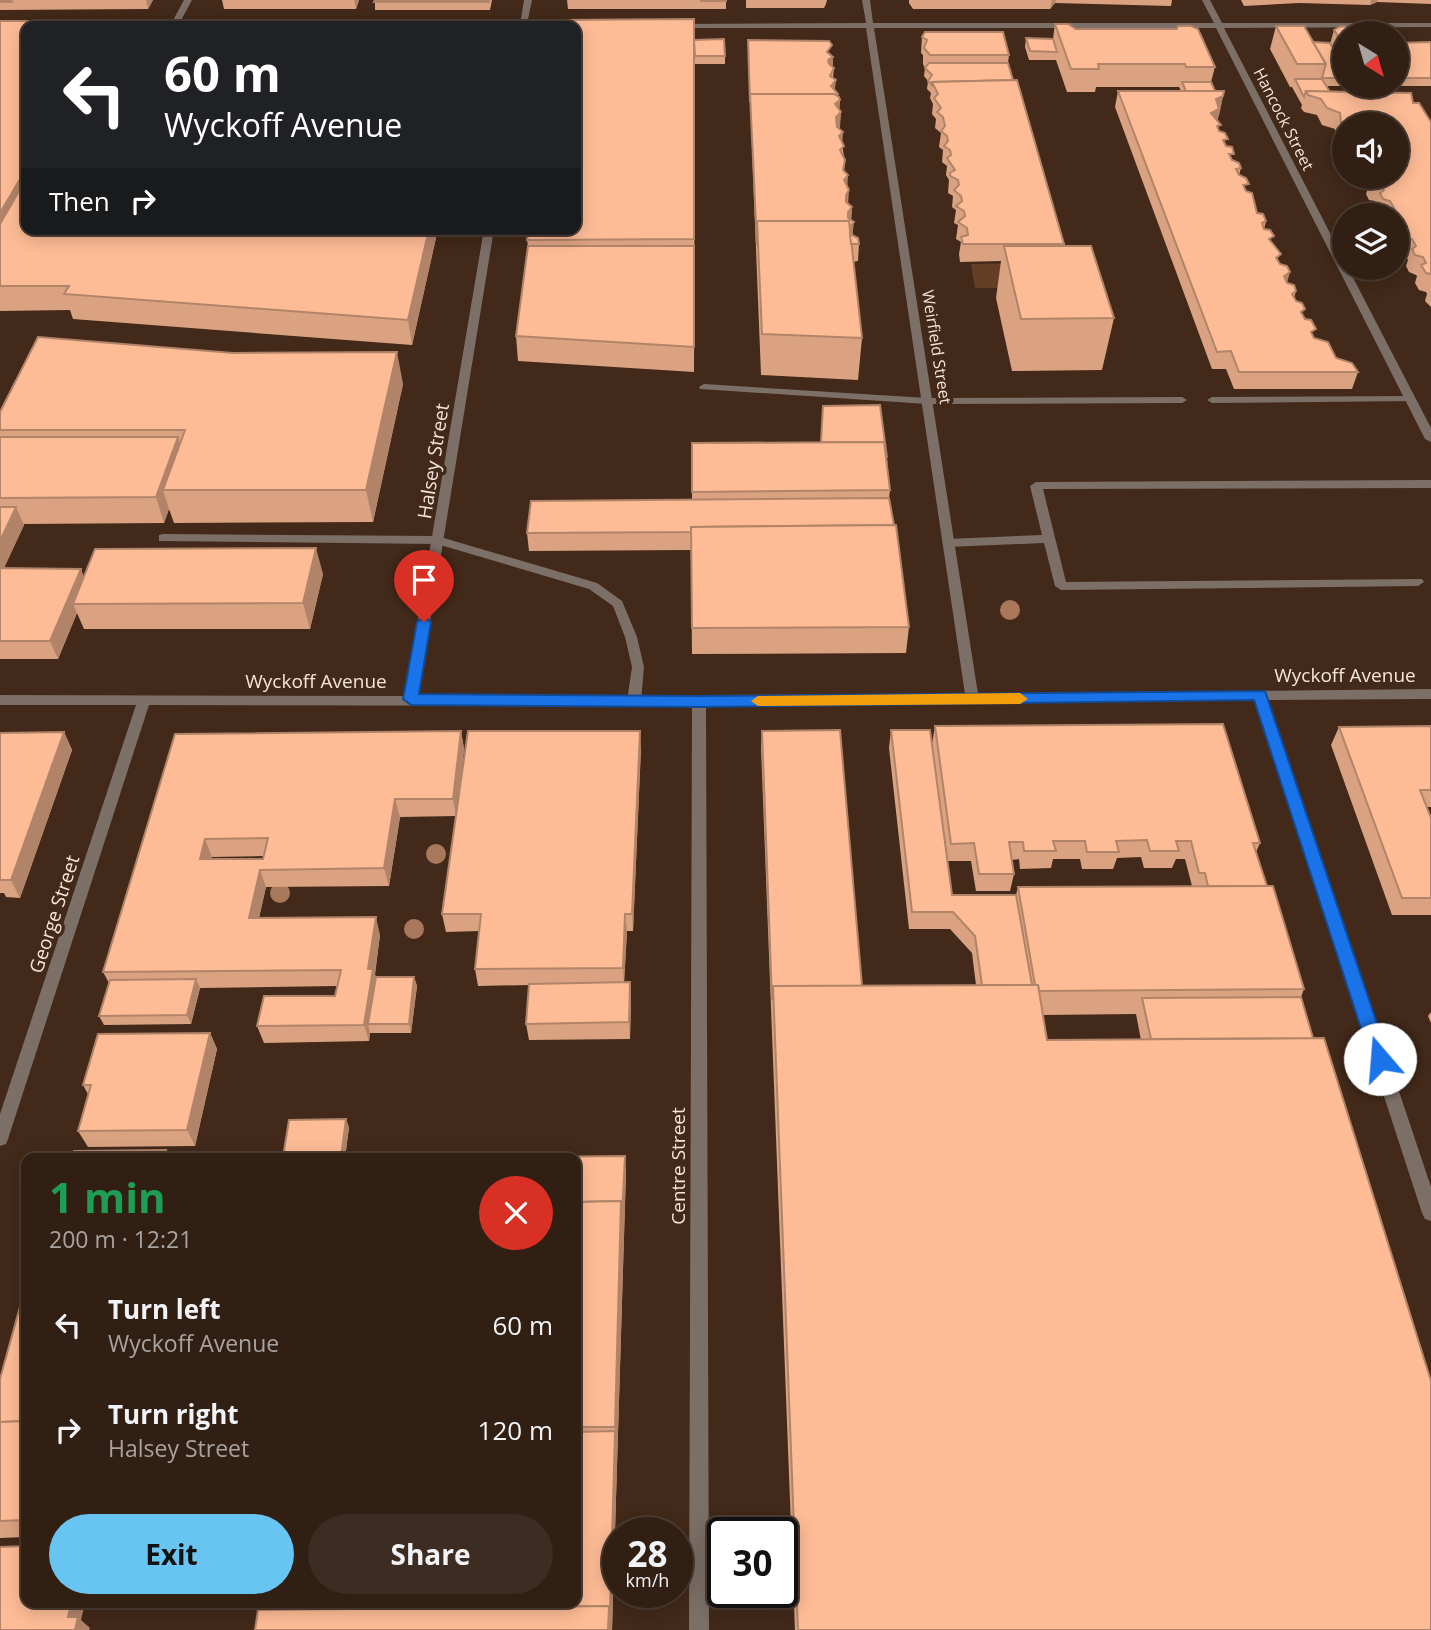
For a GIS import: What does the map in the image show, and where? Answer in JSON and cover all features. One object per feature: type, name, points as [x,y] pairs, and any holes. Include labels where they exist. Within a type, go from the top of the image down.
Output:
[{"type":"street","points":[[175,21],[188,0]]},
{"type":"street","points":[[524,21],[528,0]]},
{"type":"street","name":"Weirfield Street","points":[[866,0],[972,699]]},
{"type":"street","name":"Hancock Street","points":[[1206,0],[1431,439]]},
{"type":"street","points":[[668,26],[1431,25]]},
{"type":"street","points":[[581,26],[588,26]]},
{"type":"street","name":"Halsey Street","points":[[411,699],[488,235]]},
{"type":"street","points":[[704,387],[927,401],[1182,400]]},
{"type":"street","points":[[1212,400],[1410,399]]},
{"type":"street","points":[[1418,582],[1061,586],[1036,486],[1431,484]]},
{"type":"street","points":[[163,538],[437,540],[593,586],[618,604],[631,637],[638,667],[634,701]]},
{"type":"street","points":[[948,543],[1049,539]]},
{"type":"street","name":"Wyckoff Avenue","points":[[0,700],[699,701],[1431,694]]},
{"type":"street","points":[[1260,695],[1431,1213]]},
{"type":"street","name":"George Street","points":[[0,1139],[144,701]]},
{"type":"street","name":"Centre Street","points":[[699,701],[699,1630]]},
{"type":"shaded area","points":[[1041,263],[1048,288],[975,288],[971,264]]},
{"type":"building","points":[[489,0],[489,2],[374,2]]},
{"type":"building","points":[[694,19],[694,239],[527,240],[528,235],[581,235],[581,21],[557,20]]},
{"type":"building","points":[[0,21],[21,21],[21,177],[0,213]]},
{"type":"building","points":[[1055,24],[1068,24],[1076,29],[1177,29],[1178,26],[1191,26],[1198,29],[1215,67],[1186,67],[1185,64],[1098,64],[1099,69],[1071,69]]},
{"type":"building","points":[[1276,26],[1304,26],[1326,64],[1297,64]]},
{"type":"building","points":[[925,32],[1003,32],[1009,55],[930,55],[924,48],[927,40],[922,37]]},
{"type":"building","points":[[1026,38],[1053,39],[1057,52],[1030,51]]},
{"type":"building","points":[[724,39],[725,56],[695,56],[694,40]]},
{"type":"building","points":[[748,40],[829,41],[832,45],[827,52],[833,57],[828,60],[834,68],[830,76],[836,80],[831,86],[837,96],[750,94],[750,102]]},
{"type":"building","points":[[1313,42],[1330,43],[1332,46],[1332,78],[1322,78],[1326,64]]},
{"type":"building","points":[[1431,42],[1431,78],[1409,78],[1409,43]]},
{"type":"building","points":[[929,63],[1008,63],[1013,80],[932,82],[932,85],[928,81],[932,75],[925,68]]},
{"type":"building","points":[[1295,79],[1322,79],[1330,92],[1306,91],[1304,97]]},
{"type":"building","points":[[1017,80],[1064,244],[963,244],[961,237],[968,235],[967,228],[958,222],[965,216],[964,211],[956,206],[962,201],[961,196],[954,190],[959,185],[958,180],[950,176],[955,170],[947,158],[951,155],[950,150],[944,146],[948,141],[941,131],[945,126],[943,117],[937,112],[941,108],[934,98],[938,94],[932,82]]},
{"type":"building","points":[[1182,82],[1211,82],[1215,91],[1186,91]]},
{"type":"building","points":[[1118,91],[1224,91],[1223,96],[1216,99],[1219,109],[1211,113],[1221,125],[1217,126],[1219,131],[1225,133],[1228,139],[1223,140],[1226,146],[1232,147],[1234,154],[1229,154],[1232,160],[1239,163],[1241,168],[1236,169],[1239,175],[1246,178],[1249,184],[1243,185],[1246,191],[1252,193],[1257,213],[1263,214],[1266,221],[1262,223],[1264,229],[1270,230],[1274,236],[1269,239],[1281,254],[1276,258],[1280,264],[1287,266],[1290,272],[1284,276],[1287,283],[1294,285],[1296,291],[1292,294],[1296,301],[1302,303],[1305,309],[1301,312],[1305,319],[1311,320],[1316,329],[1311,332],[1314,338],[1328,342],[1336,358],[1352,363],[1358,372],[1239,372],[1231,351],[1217,352]]},
{"type":"building","points":[[1306,91],[1332,91],[1332,98],[1409,98],[1411,93],[1413,103],[1419,103],[1431,122],[1431,274],[1426,273],[1421,265],[1426,263],[1423,257],[1415,255],[1412,249],[1416,246],[1409,238],[1409,203],[1391,203],[1383,199],[1380,193],[1383,189],[1409,189],[1409,112],[1337,112],[1327,108],[1321,99],[1308,95]]},
{"type":"building","points":[[750,94],[834,94],[839,97],[840,100],[835,104],[841,112],[836,117],[837,127],[843,132],[839,136],[844,146],[840,150],[845,160],[843,170],[848,175],[844,180],[849,190],[846,202],[852,207],[848,218],[854,222],[849,227],[849,221],[757,221],[757,245]]},
{"type":"building","points":[[21,188],[21,235],[428,235],[408,320],[64,294],[69,286],[0,286],[0,224]]},
{"type":"building","points":[[757,221],[849,221],[862,338],[762,334]]},
{"type":"building","points":[[850,234],[858,238],[859,244],[851,244]]},
{"type":"building","points":[[528,246],[694,246],[694,347],[516,336]]},
{"type":"building","points":[[1004,246],[1091,246],[1114,318],[1021,319]]},
{"type":"building","points":[[38,337],[233,353],[397,352],[366,490],[163,490],[185,430],[0,430],[0,412]]},
{"type":"building","points":[[880,405],[887,458],[884,442],[821,442],[823,406]]},
{"type":"building","points":[[0,437],[178,437],[156,497],[0,498]]},
{"type":"building","points":[[884,442],[890,490],[692,492],[692,443]]},
{"type":"building","points":[[889,498],[894,525],[691,527],[691,532],[527,533],[531,501]]},
{"type":"building","points":[[0,507],[16,507],[0,541]]},
{"type":"building","points":[[896,525],[909,627],[692,628],[691,527]]},
{"type":"building","points":[[316,548],[303,603],[73,604],[95,549]]},
{"type":"building","points":[[0,568],[81,569],[50,641],[0,641]]},
{"type":"building","points":[[1223,724],[1260,843],[1253,843],[1267,886],[1208,886],[1205,873],[1199,873],[1191,841],[1176,841],[1179,851],[1150,851],[1147,840],[1116,841],[1119,852],[1087,852],[1085,841],[1053,841],[1056,851],[1024,851],[1023,842],[1009,842],[1014,874],[979,874],[974,843],[951,844],[935,726]]},
{"type":"building","points":[[1431,726],[1431,790],[1420,790],[1431,818],[1431,898],[1402,898],[1339,727]]},
{"type":"building","points":[[840,730],[862,986],[773,986],[772,1000],[762,731]]},
{"type":"building","points":[[891,730],[930,730],[952,895],[1016,895],[1032,985],[982,985],[975,936],[953,912],[912,912]]},
{"type":"building","points":[[461,731],[453,799],[395,799],[384,868],[260,870],[249,918],[376,917],[368,969],[373,969],[364,1025],[257,1026],[264,996],[335,996],[341,970],[103,972],[175,734]],"holes":[[[268,838],[263,859],[200,859],[205,839]]]},
{"type":"building","points":[[468,731],[640,731],[632,914],[625,914],[623,968],[475,969],[481,914],[442,914]]},
{"type":"building","points":[[64,732],[11,880],[0,880],[0,733]]},
{"type":"building","points":[[1273,886],[1304,989],[1039,991],[1038,985],[1035,985],[1018,887]]},
{"type":"building","points":[[376,977],[414,977],[409,1024],[368,1024]]},
{"type":"building","points":[[196,979],[187,1015],[99,1016],[110,980]]},
{"type":"building","points":[[630,982],[629,1022],[526,1024],[529,984]]},
{"type":"building","points":[[1038,985],[1047,1040],[1324,1038],[1431,1381],[1431,1630],[798,1630],[798,1517],[794,1517],[773,986]]},
{"type":"building","points":[[1301,997],[1313,1038],[1151,1039],[1142,998]]},
{"type":"building","points":[[210,1033],[187,1130],[78,1131],[91,1085],[83,1085],[98,1034]]},
{"type":"building","points":[[346,1119],[342,1153],[284,1153],[289,1120]]},
{"type":"building","points":[[166,1150],[165,1153],[74,1151]]},
{"type":"building","points":[[581,1156],[625,1156],[622,1214],[621,1201],[581,1202]]},
{"type":"building","points":[[621,1201],[615,1427],[581,1427],[581,1202]]},
{"type":"building","points":[[21,1303],[21,1421],[0,1422],[0,1379]]},
{"type":"building","points":[[21,1421],[21,1520],[0,1521],[0,1422]]},
{"type":"building","points":[[615,1431],[613,1517],[602,1517],[602,1606],[581,1606],[581,1432]]},
{"type":"building","points":[[21,1546],[21,1608],[70,1608],[68,1617],[78,1617],[75,1630],[0,1630],[0,1547]]},
{"type":"building","points":[[262,1608],[436,1608],[262,1610]]},
{"type":"building","points":[[609,1608],[608,1630],[255,1630],[258,1610]]},
{"type":"slow traffic","points":[[758,701],[1020,699]]},
{"type":"route","points":[[424,622],[411,699],[699,701],[1260,695],[1380,1059]]}]
